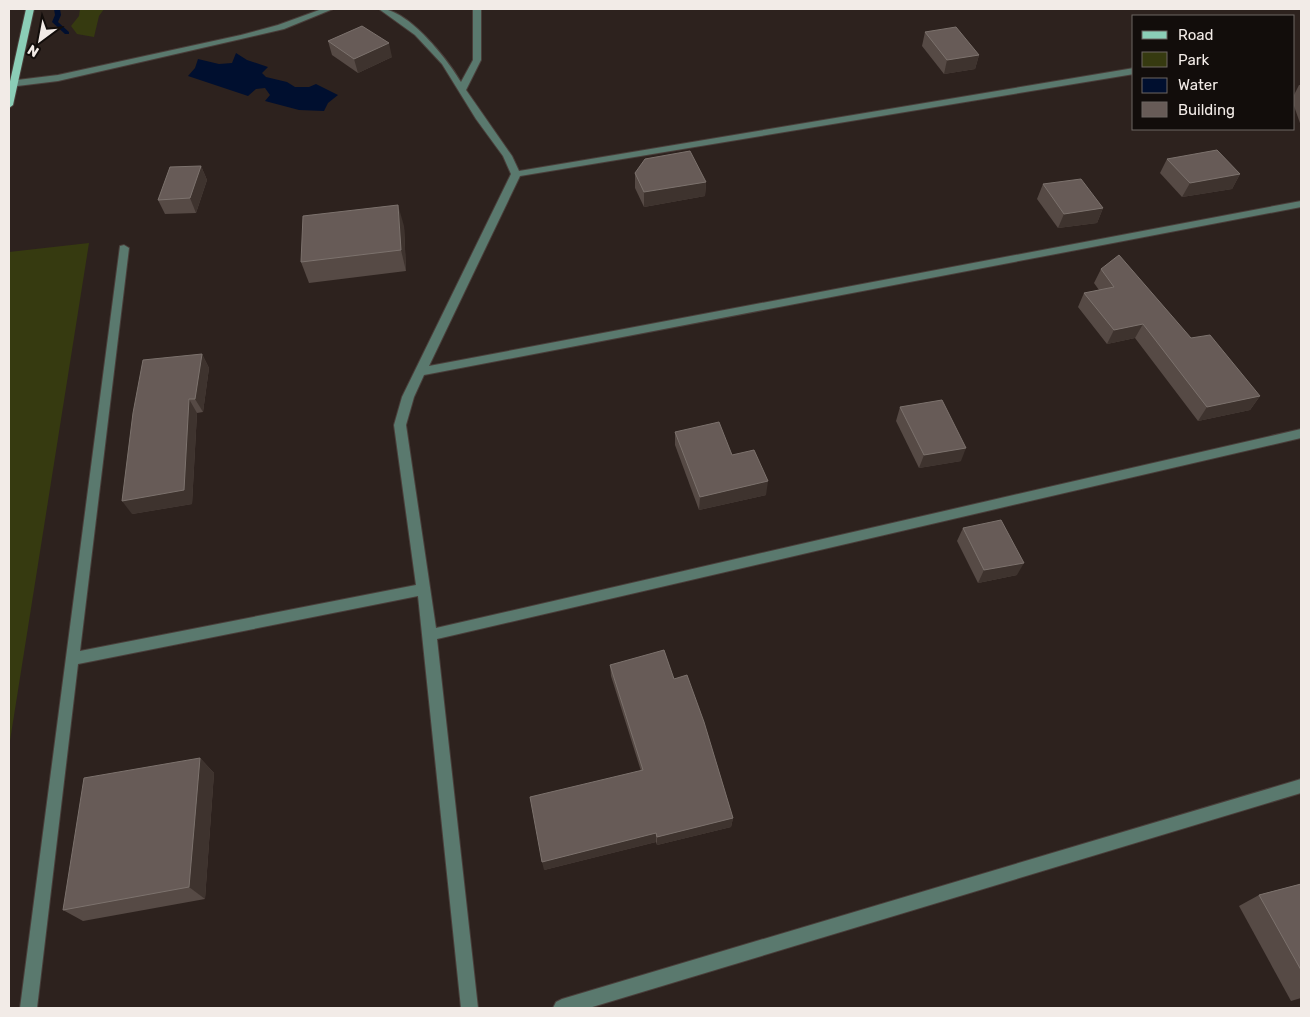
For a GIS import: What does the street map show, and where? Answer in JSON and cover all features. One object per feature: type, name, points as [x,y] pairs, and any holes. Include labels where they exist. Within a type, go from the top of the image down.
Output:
[{"type":"main road","points":[[9,105],[11,84],[30,9]]},
{"type":"street","points":[[11,84],[58,78],[240,37],[281,27],[329,9]]},
{"type":"street","points":[[383,9],[418,33],[445,63],[507,156],[516,174]]},
{"type":"street","points":[[462,90],[477,60],[477,9]]},
{"type":"street","points":[[516,174],[1132,71]]},
{"type":"street","points":[[470,1008],[430,635],[422,590],[400,425],[408,397],[516,174]]},
{"type":"street","points":[[422,371],[1301,204]]},
{"type":"street","points":[[28,1008],[124,248]]},
{"type":"street","points":[[430,635],[1301,434]]},
{"type":"street","points":[[72,659],[422,590]]},
{"type":"street","points":[[562,1008],[1301,786]]},
{"type":"green space","points":[[80,9],[104,9],[99,16],[94,37],[77,34],[71,26],[79,16]]},
{"type":"green space","points":[[89,243],[9,747],[9,252]]},
{"type":"water","points":[[236,53],[247,60],[268,67],[262,73],[266,77],[287,82],[295,87],[309,87],[316,84],[338,95],[328,103],[324,111],[299,110],[265,101],[270,95],[265,88],[256,89],[248,96],[188,76],[195,68],[198,59],[219,64],[232,63]]},
{"type":"building","points":[[362,26],[389,43],[354,59],[328,41]]},
{"type":"building","points":[[956,27],[979,55],[947,60],[925,32]]},
{"type":"building","points":[[1217,150],[1240,174],[1190,183],[1167,159]]},
{"type":"building","points":[[690,151],[706,182],[644,192],[635,173],[645,159]]},
{"type":"building","points":[[201,166],[190,198],[158,200],[170,167]]},
{"type":"building","points":[[1081,179],[1103,208],[1064,214],[1043,184]]},
{"type":"building","points":[[398,205],[401,250],[301,262],[303,216]]},
{"type":"building","points":[[1119,255],[1191,338],[1210,335],[1260,396],[1207,407],[1143,324],[1114,330],[1084,293],[1114,287],[1101,269]]},
{"type":"building","points":[[202,354],[195,399],[189,399],[184,490],[122,501],[133,413],[143,360]]},
{"type":"building","points":[[942,400],[966,448],[924,455],[900,407]]},
{"type":"building","points":[[719,422],[732,455],[754,450],[768,481],[700,497],[675,432]]},
{"type":"building","points":[[1001,520],[1024,563],[984,570],[963,528]]},
{"type":"building","points":[[664,650],[674,679],[687,675],[704,722],[733,818],[657,837],[656,833],[542,862],[530,797],[643,770],[610,665]]},
{"type":"building","points":[[200,758],[189,887],[63,910],[84,778]]},
{"type":"building","points":[[1301,884],[1301,970],[1259,895]]},
{"type":"waterway","points":[[57,9],[58,15],[55,22],[67,33]]}]
